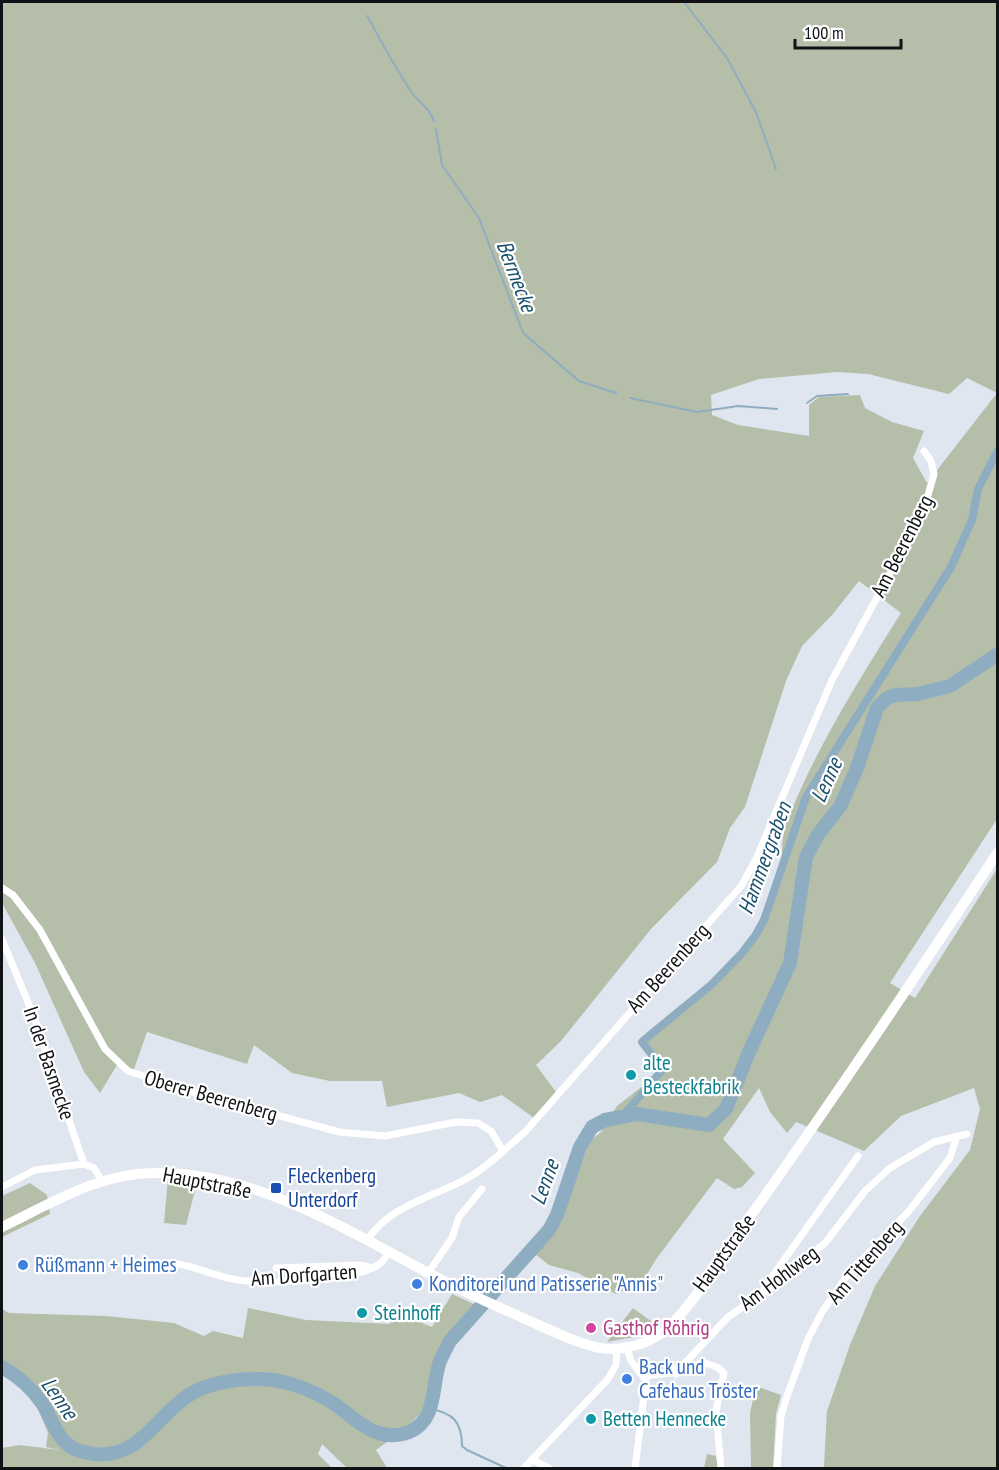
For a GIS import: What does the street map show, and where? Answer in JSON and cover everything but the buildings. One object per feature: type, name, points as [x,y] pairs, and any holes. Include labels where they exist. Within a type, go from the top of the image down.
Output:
[{"type":"main road","name":"Hauptstraße","points":[[2,1227],[102,1181],[134,1174],[155,1173],[209,1179],[272,1197],[368,1239],[470,1294],[588,1345],[622,1348],[655,1338],[671,1323],[823,1115],[998,852]]},
{"type":"street","name":"Am Beerenberg","points":[[368,1239],[390,1215],[467,1178],[503,1151],[542,1114],[650,987],[735,893],[749,873],[832,680],[924,513],[934,474],[931,461],[924,452]]},
{"type":"street","name":"Oberer Beerenberg","points":[[2,888],[13,895],[40,930],[105,1049],[128,1071],[195,1093],[339,1132],[385,1136],[456,1122],[478,1123],[491,1131],[503,1151]]},
{"type":"street","name":"In der Basmecke","points":[[2,939],[34,1017],[84,1164],[94,1168],[102,1181]]},
{"type":"street","name":"Am Hohlweg","points":[[670,1373],[685,1363],[728,1317],[761,1292],[782,1280],[826,1242],[865,1191],[890,1167],[916,1150],[967,1134]]},
{"type":"street","name":"Am Tittenberg","points":[[777,1468],[781,1416],[808,1339],[822,1312],[846,1277],[909,1211],[950,1158],[957,1136]]},
{"type":"street","points":[[761,1292],[858,1156]]},
{"type":"street","points":[[2,1187],[35,1170],[84,1164]]},
{"type":"street","points":[[428,1273],[452,1238],[459,1217],[480,1191]]},
{"type":"street","name":"Am Dorfgarten","points":[[165,1263],[249,1281],[325,1278],[362,1273],[380,1264],[390,1251]]},
{"type":"street","name":"Am Dorfgarten","points":[[276,1268],[362,1265],[373,1268]]},
{"type":"street","points":[[622,1348],[644,1376],[646,1383],[634,1468]]},
{"type":"street","points":[[524,1468],[608,1379],[622,1348]]},
{"type":"street","points":[[644,1376],[676,1374],[702,1362],[717,1367],[724,1373],[716,1411],[721,1468]]},
{"type":"street","points":[[533,1460],[549,1468]]},
{"type":"green space","points":[[2,2],[997,2],[997,393],[997,819],[890,983],[915,998],[997,869],[997,1468],[825,1468],[824,1466],[827,1411],[850,1345],[875,1286],[920,1216],[970,1150],[980,1109],[974,1088],[901,1116],[864,1151],[796,1122],[787,1133],[770,1112],[759,1088],[723,1139],[755,1173],[742,1187],[734,1189],[717,1178],[657,1258],[642,1282],[616,1294],[578,1273],[549,1265],[535,1254],[565,1208],[590,1141],[601,1132],[617,1106],[662,1071],[662,1064],[642,1042],[655,1028],[729,966],[742,952],[763,921],[780,869],[784,829],[810,769],[869,664],[901,613],[859,581],[832,615],[802,646],[786,681],[745,807],[730,828],[717,862],[651,929],[561,1041],[536,1065],[556,1092],[534,1118],[502,1095],[480,1102],[459,1093],[387,1107],[382,1081],[330,1081],[292,1073],[254,1045],[247,1064],[147,1032],[133,1072],[117,1065],[100,1093],[84,1072],[35,963],[2,903]],"holes":[[[837,372],[868,374],[949,394],[967,378],[997,393],[927,483],[913,458],[924,431],[892,422],[865,408],[860,395],[819,397],[809,405],[809,436],[738,425],[712,415],[711,395],[759,379]]]},
{"type":"green space","points":[[168,1179],[197,1183],[186,1225],[164,1223]]},
{"type":"green space","points":[[30,1183],[47,1195],[50,1214],[2,1237],[2,1196]]},
{"type":"green space","points":[[452,1294],[476,1305],[448,1337],[436,1361],[425,1409],[405,1429],[376,1450],[387,1468],[347,1468],[322,1444],[318,1454],[332,1468],[2,1468],[2,1448],[19,1445],[60,1450],[46,1447],[48,1433],[24,1376],[2,1362],[2,1309],[9,1313],[106,1316],[174,1323],[204,1336],[213,1331],[243,1338],[248,1308],[306,1320],[389,1324],[401,1315],[432,1327]]},
{"type":"green space","points":[[633,1308],[659,1327],[634,1337],[607,1342]]},
{"type":"green space","points":[[756,1386],[781,1395],[776,1414],[773,1468],[751,1468],[750,1413]]},
{"type":"green space","points":[[707,1454],[716,1456],[718,1468],[704,1468]]},
{"type":"waterway","points":[[684,2],[727,58],[756,112],[776,169]]},
{"type":"waterway","name":"Bermecke","points":[[367,16],[406,84],[430,113],[434,122]]},
{"type":"waterway","name":"Bermecke","points":[[436,129],[442,165],[479,218],[523,333],[579,381],[616,393]]},
{"type":"waterway","name":"Bermecke","points":[[807,403],[817,396],[848,394]]},
{"type":"waterway","name":"Bermecke","points":[[630,398],[697,412],[738,406],[777,409]]},
{"type":"waterway","name":"Hammergraben","points":[[622,1117],[663,1069],[642,1042],[711,985],[755,936],[764,920],[806,797],[951,567],[972,520],[978,489],[998,450]]},
{"type":"waterway","name":"Lenne","points":[[2,1367],[19,1378],[33,1392],[42,1403],[56,1431],[66,1443],[80,1451],[99,1454],[114,1453],[128,1448],[193,1392],[219,1383],[237,1380],[266,1379],[308,1390],[336,1405],[361,1424],[378,1433],[398,1435],[418,1427],[429,1411],[437,1371],[450,1341],[549,1230],[557,1215],[580,1147],[592,1127],[605,1120],[637,1114],[709,1125],[726,1109],[749,1052],[790,963],[806,857],[817,836],[841,805],[857,768],[877,708],[887,698],[895,695],[918,694],[950,686],[998,654]]},
{"type":"waterway","points":[[431,1409],[445,1413],[455,1420],[462,1438],[462,1446],[467,1450],[506,1468]]},
{"type":"place","name":"alte Besteckfabrik","points":[[631,1075]]},
{"type":"place","name":"Fleckenberg Unterdorf","points":[[276,1188]]},
{"type":"place","name":"Rüßmann + Heimes","points":[[23,1265]]},
{"type":"place","name":"Konditorei und Patisserie \"Annis\"","points":[[417,1284]]},
{"type":"place","name":"Steinhoff","points":[[362,1313]]},
{"type":"place","name":"Gasthof Röhrig","points":[[591,1328]]},
{"type":"place","name":"Back und Cafehaus Tröster","points":[[627,1379]]},
{"type":"place","name":"Betten Hennecke","points":[[591,1419]]}]
